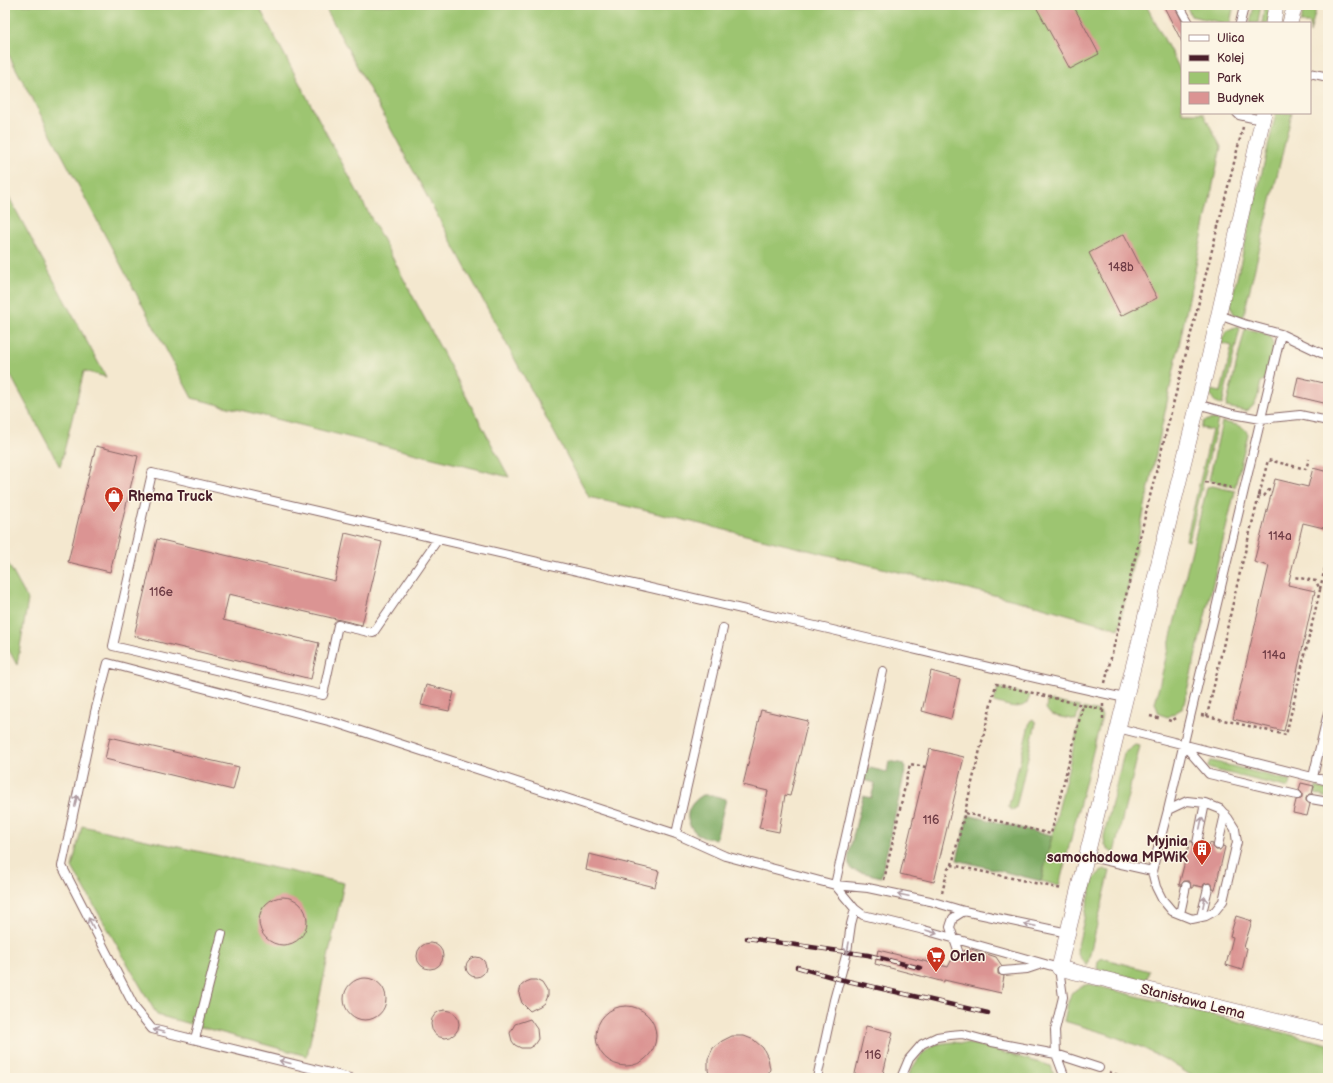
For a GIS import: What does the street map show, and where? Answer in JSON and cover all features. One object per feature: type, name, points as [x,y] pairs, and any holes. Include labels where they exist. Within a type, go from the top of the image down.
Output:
[{"type":"street","points":[[1273,22],[1276,5]]},
{"type":"street","points":[[1290,22],[1294,5]]},
{"type":"street","points":[[1059,968],[1198,404],[1263,117]]},
{"type":"street","name":"Stanisława Lema","points":[[1059,968],[1328,1034]]},
{"type":"lane","points":[[1179,5],[1188,22]]},
{"type":"lane","points":[[1240,22],[1243,11],[1247,5]]},
{"type":"lane","points":[[1311,73],[1328,77]]},
{"type":"lane","points":[[1238,114],[1239,116],[1246,117],[1263,117]]},
{"type":"lane","points":[[1219,315],[1244,324],[1282,334],[1328,355]]},
{"type":"lane","points":[[1168,810],[1187,801],[1205,803],[1220,809],[1235,829],[1237,842],[1223,901],[1215,911],[1201,917],[1192,919],[1172,911],[1162,899],[1156,887],[1152,871],[1282,334]]},
{"type":"lane","points":[[1198,404],[1232,414],[1261,419],[1300,415],[1328,421]]},
{"type":"lane","points":[[438,538],[373,633],[338,625],[323,695],[113,646],[152,473],[438,538],[1042,680],[1126,698]]},
{"type":"lane","points":[[676,834],[723,628]]},
{"type":"lane","points":[[350,1078],[152,1029],[135,1008],[62,866],[95,712],[108,663],[336,723],[676,834],[725,856],[835,885],[868,888],[930,901],[964,911],[1068,933]]},
{"type":"lane","points":[[835,885],[883,671]]},
{"type":"lane","points":[[1313,777],[1328,714]]},
{"type":"lane","points":[[1118,728],[1328,780]]},
{"type":"lane","points":[[1183,744],[1209,774],[1298,795]]},
{"type":"lane","points":[[1311,799],[1328,802]]},
{"type":"lane","points":[[1197,843],[1205,803]]},
{"type":"lane","points":[[1218,845],[1225,814]]},
{"type":"lane","points":[[1086,856],[1152,871]]},
{"type":"lane","points":[[835,885],[855,910],[863,915],[954,938],[1059,968],[1063,997],[1054,1030],[1056,1054],[1065,1078]]},
{"type":"lane","points":[[1180,914],[1186,886]]},
{"type":"lane","points":[[1201,917],[1208,888]]},
{"type":"lane","points":[[817,1078],[834,1000],[847,952],[855,910]]},
{"type":"lane","points":[[959,954],[950,927],[953,918],[964,911]]},
{"type":"lane","points":[[195,1040],[222,934]]},
{"type":"lane","points":[[1003,971],[1027,969],[1042,964]]},
{"type":"lane","points":[[901,1078],[909,1059],[922,1044],[937,1037],[962,1034],[992,1042],[1056,1054],[1099,1068]]},
{"type":"path","points":[[1102,724],[1104,717],[1103,693],[1148,504],[1246,117]]},
{"type":"path","points":[[1207,716],[1241,568],[1268,460],[1306,469],[1309,459]]},
{"type":"path","points":[[1205,482],[1235,489]]},
{"type":"path","points":[[1255,494],[1264,496],[1269,490],[1272,490]]},
{"type":"path","points":[[1199,714],[1286,735],[1328,556]]},
{"type":"path","points":[[1294,577],[1316,581],[1320,590]]},
{"type":"path","points":[[935,893],[942,894],[948,870],[952,865],[996,684],[1103,710]]},
{"type":"path","points":[[965,813],[1051,834],[1083,705]]},
{"type":"path","points":[[1168,720],[1172,721],[1182,714]]},
{"type":"path","points":[[1150,716],[1161,719]]},
{"type":"path","points":[[890,882],[884,880],[910,764],[926,767]]},
{"type":"path","points":[[952,865],[1062,890],[1064,882]]},
{"type":"path","points":[[1099,1068],[1126,1078]]},
{"type":"green space","points":[[5,5],[258,5],[509,477],[192,398],[5,48]]},
{"type":"green space","points":[[324,5],[1146,5],[1181,71],[1181,114],[1204,114],[1221,147],[1119,629],[1039,606],[589,497]]},
{"type":"green space","points":[[1186,5],[1234,5],[1230,22],[1218,22],[1191,16]]},
{"type":"green space","points":[[1254,5],[1261,5],[1258,22],[1250,22]]},
{"type":"green space","points":[[1265,5],[1270,5],[1268,22],[1262,22]]},
{"type":"green space","points":[[1305,5],[1317,5],[1311,29],[1311,22],[1300,22]]},
{"type":"green space","points":[[1276,114],[1292,114],[1243,318],[1234,314],[1231,303]]},
{"type":"green space","points":[[5,190],[106,377],[84,371],[60,467],[5,365]]},
{"type":"green space","points":[[1236,327],[1240,328],[1222,405],[1213,399],[1210,390],[1221,392],[1232,346],[1221,343],[1226,333],[1230,329]]},
{"type":"green space","points":[[1245,329],[1264,333],[1269,336],[1273,347],[1268,377],[1261,382],[1255,403],[1246,411],[1226,407]]},
{"type":"green space","points":[[1214,419],[1218,420],[1189,541],[1186,540],[1212,430],[1201,428],[1204,421]]},
{"type":"green space","points":[[1222,422],[1240,426],[1244,428],[1248,434],[1235,487],[1209,480]]},
{"type":"green space","points":[[1212,486],[1235,491],[1183,708],[1168,717],[1159,714],[1155,703],[1207,487]]},
{"type":"green space","points":[[5,558],[28,600],[17,665],[5,643]]},
{"type":"green space","points":[[998,688],[1030,695],[1025,705],[1015,707],[1010,706],[994,702]]},
{"type":"green space","points":[[1047,700],[1080,707],[1076,720],[1051,715],[1046,709]]},
{"type":"green space","points":[[1083,708],[1100,712],[1102,716],[1059,886],[1041,881]]},
{"type":"green space","points":[[1033,719],[1036,723],[1016,808],[1012,810],[1009,808],[1009,805],[1030,721]]},
{"type":"green space","points":[[1135,745],[1140,746],[1114,853],[1106,847],[1104,836],[1124,753]]},
{"type":"green space","points":[[889,761],[904,764],[906,767],[881,877],[852,870],[848,857],[863,796],[871,798],[875,783],[863,780],[865,772],[870,768],[887,772]]},
{"type":"green space","points":[[1210,761],[1291,781],[1289,788],[1211,769],[1208,767]]},
{"type":"green space","points":[[1316,787],[1328,790],[1328,798],[1315,794]]},
{"type":"green space","points":[[703,795],[712,795],[726,799],[716,839],[700,836],[691,827],[689,822],[688,813],[692,805]]},
{"type":"green space","points":[[968,815],[1052,836],[1041,881],[957,860]]},
{"type":"green space","points":[[82,826],[344,883],[307,1056],[157,1015],[72,867]]},
{"type":"green space","points":[[1105,870],[1110,871],[1087,966],[1079,956],[1077,950],[1093,880],[1100,872]]},
{"type":"green space","points":[[1102,958],[1149,971],[1147,978],[1143,980],[1097,969],[1098,961]]},
{"type":"green space","points":[[1089,984],[1328,1044],[1328,1078],[1195,1078],[1170,1062],[1141,1047],[1108,1034],[1064,1021],[1068,1002],[1072,993],[1082,986]]},
{"type":"green space","points":[[953,1042],[977,1045],[1051,1066],[1055,1078],[907,1078],[915,1063],[932,1046]]},
{"type":"building","points":[[1035,5],[1073,5],[1099,54],[1070,69]]},
{"type":"building","points":[[1163,5],[1174,5],[1182,22],[1181,22],[1181,40]]},
{"type":"building","points":[[1124,234],[1157,298],[1121,316],[1089,253]]},
{"type":"building","points":[[1298,377],[1328,384],[1328,404],[1294,396]]},
{"type":"building","points":[[96,446],[138,456],[110,572],[68,562]]},
{"type":"building","points":[[1313,468],[1328,472],[1328,529],[1303,523],[1288,585],[1315,591],[1284,731],[1233,719],[1269,566],[1254,562],[1275,479],[1308,487]]},
{"type":"building","points":[[345,533],[382,542],[362,625],[229,594],[223,620],[319,643],[311,679],[134,636],[157,539],[335,581]]},
{"type":"building","points":[[931,671],[960,679],[951,719],[922,711]]},
{"type":"building","points":[[426,685],[454,692],[449,711],[421,705]]},
{"type":"building","points":[[761,710],[808,721],[790,796],[785,795],[779,832],[759,828],[768,791],[743,785]]},
{"type":"building","points":[[110,737],[239,767],[233,790],[105,759]]},
{"type":"building","points":[[930,749],[964,757],[934,882],[900,874]]},
{"type":"building","points":[[1301,783],[1314,786],[1312,794],[1309,794],[1306,798],[1306,801],[1310,804],[1307,816],[1293,813],[1296,800],[1301,799],[1302,797],[1302,793],[1299,790]]},
{"type":"building","name":"Myjnia samochodowa MPWiK","points":[[1190,841],[1192,841],[1193,847],[1196,848],[1201,847],[1202,844],[1208,845],[1209,843],[1213,844],[1213,847],[1216,850],[1220,850],[1223,846],[1225,847],[1215,890],[1213,889],[1212,884],[1209,883],[1204,884],[1203,887],[1193,885],[1193,888],[1191,888],[1190,882],[1188,881],[1184,881],[1181,885],[1179,885]]},
{"type":"building","points":[[589,854],[659,871],[655,887],[586,870]]},
{"type":"building","points":[[278,897],[288,897],[297,901],[303,907],[306,912],[306,930],[297,941],[288,945],[278,945],[269,941],[263,935],[259,926],[259,916],[263,907],[269,901]]},
{"type":"building","points":[[1236,916],[1252,921],[1244,947],[1247,948],[1242,970],[1226,965],[1233,937],[1230,936]]},
{"type":"building","points":[[430,943],[439,947],[443,956],[439,965],[430,969],[421,965],[417,956],[421,947]]},
{"type":"building","name":"Orlen","points":[[971,949],[996,957],[1002,966],[998,969],[998,974],[1004,976],[1001,993],[944,980],[944,982],[875,964],[878,950],[948,967],[951,961],[955,958],[961,959],[964,955],[964,951]]},
{"type":"building","points":[[476,957],[483,960],[486,967],[483,974],[476,977],[469,974],[466,967],[469,960]]},
{"type":"building","points":[[365,978],[380,984],[386,999],[380,1014],[365,1020],[350,1014],[344,999],[350,984]]},
{"type":"building","points":[[531,980],[536,980],[542,983],[547,991],[547,996],[544,1003],[530,1011],[522,1003],[519,994],[521,986]]},
{"type":"building","points":[[626,1006],[642,1011],[647,1015],[651,1020],[656,1036],[651,1052],[647,1057],[642,1061],[626,1066],[610,1061],[605,1057],[601,1052],[596,1036],[601,1020],[605,1015],[610,1011]]},
{"type":"building","points":[[445,1010],[455,1014],[459,1024],[455,1034],[445,1038],[435,1034],[431,1024],[435,1014]]},
{"type":"building","points":[[530,1019],[537,1029],[538,1039],[534,1045],[529,1048],[521,1048],[515,1045],[512,1041],[510,1033],[515,1024]]},
{"type":"building","points":[[866,1026],[893,1032],[882,1078],[854,1078]]},
{"type":"building","points":[[732,1036],[744,1036],[754,1040],[763,1048],[768,1058],[770,1069],[767,1078],[710,1078],[708,1059],[713,1048]]},
{"type":"railway","points":[[747,938],[868,955],[920,968]]},
{"type":"railway","points":[[797,967],[839,979],[988,1013]]},
{"type":"place","name":"Rhema Truck","points":[[114,513]]},
{"type":"place","name":"Myjnia samochodowa MPWiK","points":[[1202,866]]},
{"type":"place","name":"Orlen","points":[[936,973]]}]
